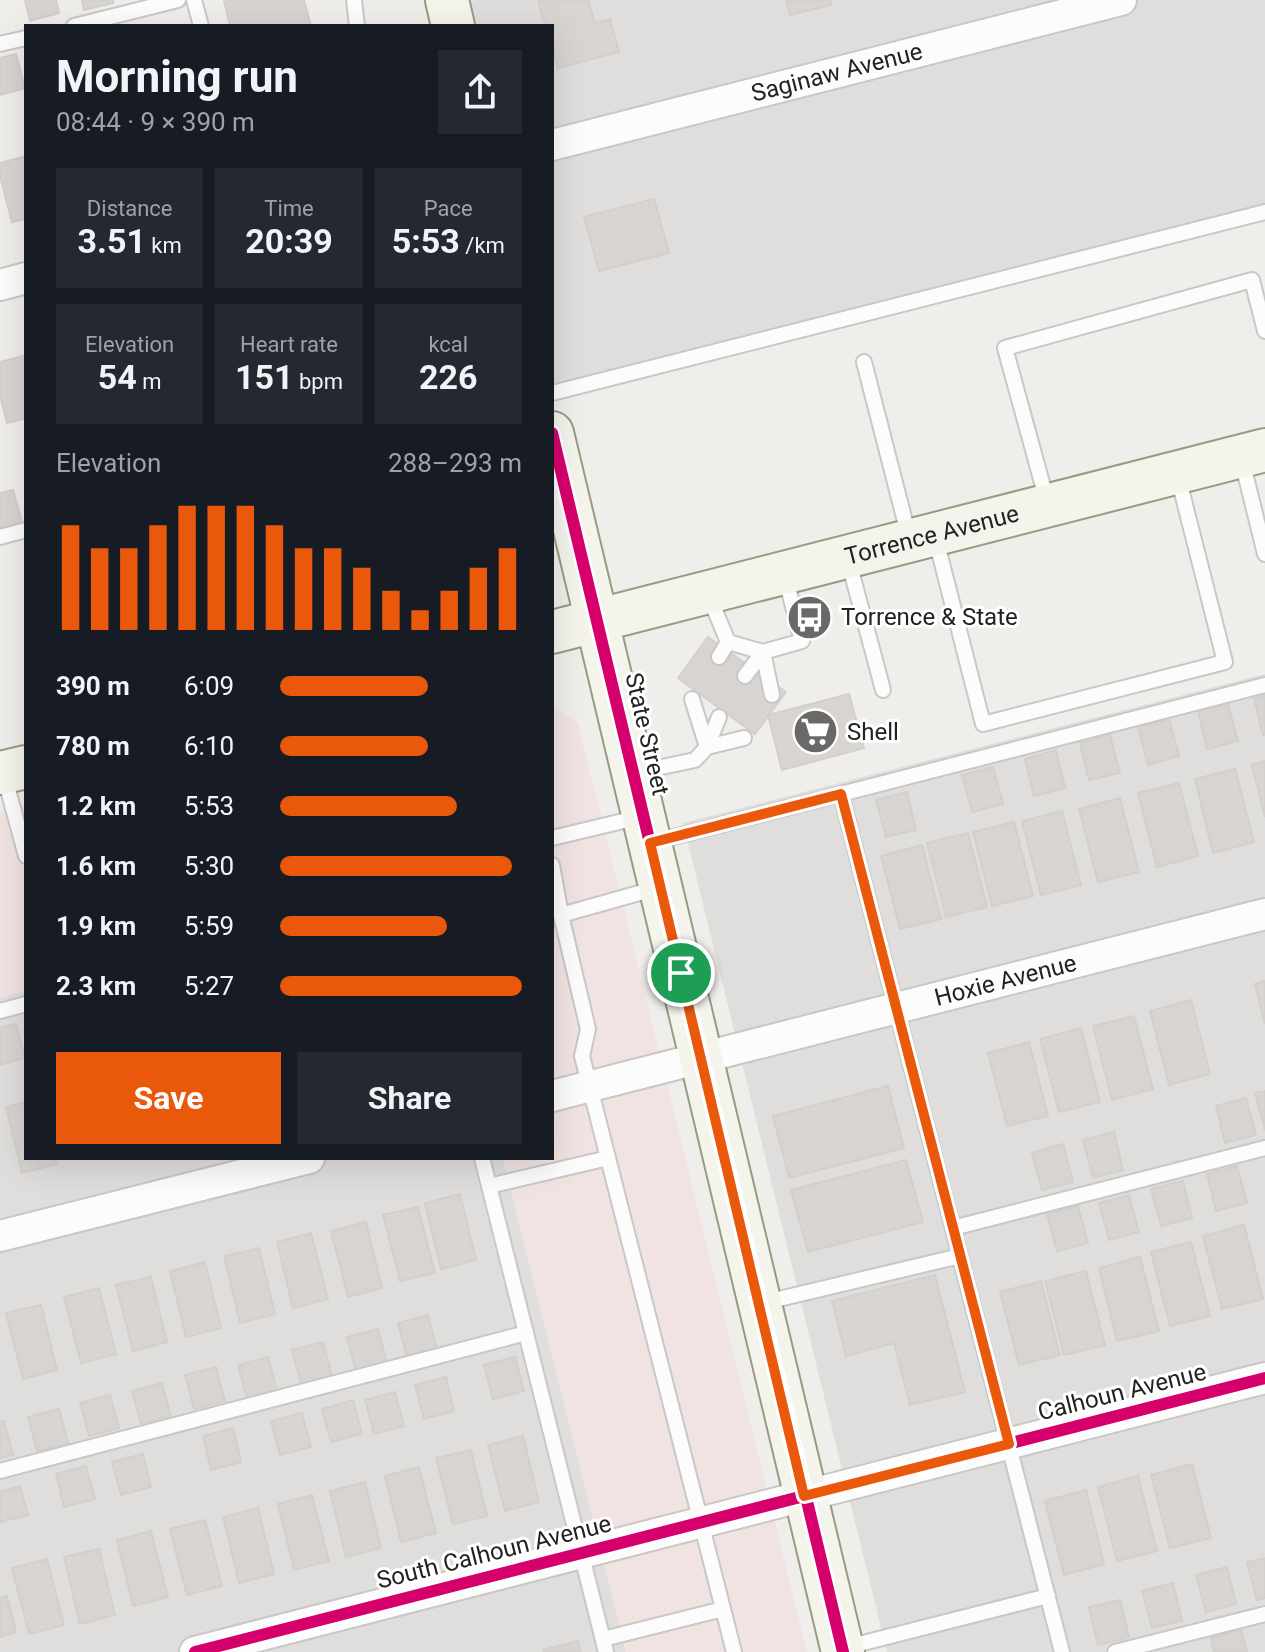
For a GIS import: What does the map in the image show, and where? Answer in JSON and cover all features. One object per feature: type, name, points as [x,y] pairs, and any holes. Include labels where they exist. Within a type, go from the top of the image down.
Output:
[{"type":"street","points":[[447,0],[453,24]]},
{"type":"street","name":"Saginaw Avenue","points":[[554,144],[1121,0]]},
{"type":"street","points":[[0,285],[24,279]]},
{"type":"street","name":"State Street","points":[[554,441],[842,1650]]},
{"type":"street","name":"Torrence Avenue","points":[[554,631],[1253,453]]},
{"type":"street","name":"Hoxie Avenue","points":[[554,1096],[1265,914]]},
{"type":"street","points":[[0,1236],[301,1160]]},
{"type":"street","name":"Calhoun Avenue","points":[[804,1496],[1265,1378]]},
{"type":"street","name":"South Calhoun Avenue","points":[[195,1652],[804,1496]]},
{"type":"lane","points":[[82,24],[178,0]]},
{"type":"lane","points":[[194,0],[200,24]]},
{"type":"lane","points":[[354,0],[357,24]]},
{"type":"lane","points":[[0,44],[24,38]]},
{"type":"lane","points":[[554,392],[1265,212]]},
{"type":"lane","points":[[1048,505],[1005,348],[1252,280],[1265,331]]},
{"type":"lane","points":[[864,362],[983,724],[1225,662],[1177,472]]},
{"type":"lane","points":[[1253,453],[1265,554]]},
{"type":"lane","points":[[0,537],[24,531]]},
{"type":"lane","points":[[848,556],[883,690]]},
{"type":"lane","points":[[728,642],[763,652],[802,641],[784,573]]},
{"type":"lane","points":[[708,592],[728,642]]},
{"type":"lane","points":[[719,657],[728,642]]},
{"type":"lane","points":[[745,676],[763,652]]},
{"type":"lane","points":[[763,652],[772,695]]},
{"type":"lane","points":[[554,838],[647,829],[841,794],[1265,685]]},
{"type":"lane","points":[[692,699],[707,747]]},
{"type":"lane","points":[[634,773],[695,760],[707,747],[719,717]]},
{"type":"lane","points":[[707,747],[744,738]]},
{"type":"lane","points":[[10,771],[24,845]]},
{"type":"lane","points":[[841,794],[1062,1652]]},
{"type":"lane","points":[[554,876],[588,1029],[582,1056],[734,1652]]},
{"type":"lane","points":[[561,915],[661,887]]},
{"type":"lane","points":[[0,1011],[24,1005]]},
{"type":"lane","points":[[953,1228],[1265,1148]]},
{"type":"lane","points":[[489,1186],[608,1158]]},
{"type":"lane","points":[[482,1160],[604,1645],[723,1609]]},
{"type":"lane","points":[[759,1303],[960,1256]]},
{"type":"lane","points":[[0,1471],[526,1333]]},
{"type":"lane","points":[[842,1650],[1048,1596]]},
{"type":"lane","points":[[1115,1652],[1265,1614]]},
{"type":"shaded area","points":[[446,0],[1265,0],[1265,212],[554,392],[554,24],[452,24]]},
{"type":"shaded area","points":[[1265,674],[1265,1652],[887,1652],[683,823]]},
{"type":"shaded area","points":[[554,706],[578,723],[807,1652],[626,1652],[503,1160],[554,1160]]},
{"type":"shaded area","points":[[24,805],[24,992],[0,998],[0,811]]},
{"type":"shaded area","points":[[24,992],[24,1160],[503,1160],[626,1652],[0,1652],[0,998]]},
{"type":"building","points":[[25,0],[56,0],[59,13],[30,21]]},
{"type":"building","points":[[82,0],[113,0],[113,3],[84,10]]},
{"type":"building","points":[[224,0],[304,0],[310,24],[230,24]]},
{"type":"building","points":[[538,0],[588,0],[595,23],[610,19],[619,52],[558,68],[554,53],[554,24],[546,24]]},
{"type":"building","points":[[786,0],[830,0],[831,5],[790,15]]},
{"type":"building","points":[[16,54],[24,88],[0,95],[0,58]]},
{"type":"building","points":[[24,157],[24,219],[12,222],[0,176],[0,163]]},
{"type":"building","points":[[654,199],[669,253],[599,271],[584,217]]},
{"type":"building","points":[[24,356],[24,419],[7,423],[0,396],[0,362]]},
{"type":"building","points":[[13,490],[23,525],[0,530],[0,493]]},
{"type":"building","name":"Shell","points":[[708,637],[786,692],[755,734],[678,678]]},
{"type":"building","name":"Shell","points":[[849,694],[864,748],[782,770],[768,715]]},
{"type":"building","points":[[1265,695],[1265,735],[1263,735],[1254,698]]},
{"type":"building","points":[[1228,704],[1238,741],[1207,749],[1198,711]]},
{"type":"building","points":[[1169,719],[1179,756],[1148,765],[1138,727]]},
{"type":"building","points":[[1110,735],[1120,773],[1089,780],[1080,743]]},
{"type":"building","points":[[1056,750],[1065,788],[1034,796],[1025,759]]},
{"type":"building","points":[[1265,761],[1265,817],[1252,765]]},
{"type":"building","points":[[993,767],[1003,804],[972,812],[962,775]]},
{"type":"building","points":[[1235,769],[1254,842],[1213,853],[1195,779]]},
{"type":"building","points":[[1179,783],[1198,856],[1157,867],[1138,793]]},
{"type":"building","points":[[907,792],[916,830],[886,837],[876,800]]},
{"type":"building","points":[[1120,798],[1139,872],[1098,882],[1079,809]]},
{"type":"building","points":[[1062,811],[1081,885],[1041,895],[1022,821]]},
{"type":"building","points":[[1014,822],[1033,896],[992,906],[973,832]]},
{"type":"building","points":[[968,833],[987,907],[946,917],[927,843]]},
{"type":"building","points":[[922,845],[941,919],[900,929],[881,856]]},
{"type":"building","points":[[1265,981],[1265,1024],[1255,984]]},
{"type":"building","points":[[1191,1000],[1210,1074],[1169,1085],[1150,1011]]},
{"type":"building","points":[[1134,1016],[1153,1089],[1112,1100],[1093,1026]]},
{"type":"building","points":[[16,1024],[24,1058],[0,1065],[0,1028]]},
{"type":"building","points":[[1081,1028],[1100,1102],[1059,1112],[1040,1039]]},
{"type":"building","points":[[1029,1042],[1048,1116],[1007,1126],[988,1053]]},
{"type":"building","points":[[888,1086],[904,1148],[789,1178],[773,1116]]},
{"type":"building","points":[[1265,1091],[1265,1130],[1255,1093]]},
{"type":"building","points":[[1246,1098],[1256,1135],[1225,1143],[1216,1106]]},
{"type":"building","points":[[24,1102],[24,1160],[56,1160],[57,1164],[22,1173],[6,1107]]},
{"type":"building","points":[[1114,1132],[1123,1170],[1093,1178],[1083,1140]]},
{"type":"building","points":[[1063,1144],[1073,1182],[1042,1190],[1032,1153]]},
{"type":"building","points":[[906,1160],[923,1222],[808,1252],[791,1190]]},
{"type":"building","points":[[1237,1166],[1247,1203],[1216,1211],[1207,1174]]},
{"type":"building","points":[[1183,1181],[1192,1218],[1161,1226],[1151,1189]]},
{"type":"building","points":[[460,1194],[476,1260],[441,1269],[425,1203]]},
{"type":"building","points":[[1129,1195],[1139,1232],[1109,1240],[1099,1203]]},
{"type":"building","points":[[1078,1206],[1088,1243],[1057,1251],[1047,1214]]},
{"type":"building","points":[[418,1207],[435,1273],[400,1281],[383,1215]]},
{"type":"building","points":[[366,1222],[382,1288],[348,1297],[331,1231]]},
{"type":"building","points":[[1244,1225],[1263,1299],[1222,1309],[1203,1236]]},
{"type":"building","points":[[311,1233],[328,1299],[293,1308],[277,1242]]},
{"type":"building","points":[[1191,1242],[1210,1316],[1170,1326],[1151,1252]]},
{"type":"building","points":[[259,1248],[275,1314],[240,1323],[224,1256]]},
{"type":"building","points":[[1140,1257],[1159,1331],[1117,1341],[1099,1268]]},
{"type":"building","points":[[205,1262],[221,1328],[186,1337],[170,1271]]},
{"type":"building","points":[[1086,1271],[1105,1345],[1064,1355],[1045,1281]]},
{"type":"building","points":[[935,1275],[965,1392],[910,1405],[894,1343],[846,1356],[832,1301]]},
{"type":"building","points":[[151,1277],[167,1342],[133,1351],[116,1285]]},
{"type":"building","points":[[1041,1281],[1060,1355],[1019,1365],[1000,1292]]},
{"type":"building","points":[[99,1288],[116,1354],[81,1363],[64,1297]]},
{"type":"building","points":[[41,1305],[57,1370],[23,1379],[6,1313]]},
{"type":"building","points":[[428,1315],[437,1350],[407,1358],[398,1323]]},
{"type":"building","points":[[378,1329],[387,1363],[356,1371],[347,1337]]},
{"type":"building","points":[[323,1342],[332,1376],[301,1384],[292,1350]]},
{"type":"building","points":[[268,1357],[277,1391],[247,1399],[238,1365]]},
{"type":"building","points":[[515,1357],[524,1391],[493,1399],[484,1365]]},
{"type":"building","points":[[216,1367],[225,1401],[194,1409],[185,1375]]},
{"type":"building","points":[[446,1377],[454,1411],[424,1419],[415,1385]]},
{"type":"building","points":[[162,1383],[171,1416],[141,1424],[132,1391]]},
{"type":"building","points":[[395,1392],[404,1426],[374,1434],[365,1400]]},
{"type":"building","points":[[110,1395],[119,1428],[89,1436],[80,1403]]},
{"type":"building","points":[[353,1400],[362,1434],[331,1442],[322,1409]]},
{"type":"building","points":[[59,1409],[68,1443],[37,1451],[28,1417]]},
{"type":"building","points":[[302,1413],[311,1447],[280,1455],[271,1421]]},
{"type":"building","points":[[4,1421],[13,1455],[0,1458],[0,1422]]},
{"type":"building","points":[[233,1428],[241,1462],[211,1470],[203,1436]]},
{"type":"building","points":[[523,1436],[539,1502],[505,1511],[488,1445]]},
{"type":"building","points":[[471,1450],[487,1516],[453,1524],[436,1458]]},
{"type":"building","points":[[143,1454],[151,1487],[121,1495],[112,1462]]},
{"type":"building","points":[[1192,1464],[1211,1538],[1170,1548],[1151,1475]]},
{"type":"building","points":[[86,1466],[95,1499],[64,1507],[56,1474]]},
{"type":"building","points":[[419,1467],[436,1533],[401,1542],[385,1476]]},
{"type":"building","points":[[1138,1476],[1157,1551],[1117,1561],[1098,1487]]},
{"type":"building","points":[[365,1482],[381,1548],[346,1557],[330,1491]]},
{"type":"building","points":[[20,1486],[28,1515],[0,1522],[0,1492]]},
{"type":"building","points":[[1086,1490],[1104,1564],[1064,1575],[1045,1501]]},
{"type":"building","points":[[312,1495],[329,1561],[294,1570],[278,1504]]},
{"type":"building","points":[[258,1508],[274,1574],[239,1583],[223,1517]]},
{"type":"building","points":[[205,1520],[222,1586],[187,1595],[170,1529]]},
{"type":"building","points":[[151,1531],[168,1597],[133,1606],[117,1540]]},
{"type":"building","points":[[99,1549],[115,1615],[80,1624],[64,1557]]},
{"type":"building","points":[[1265,1558],[1265,1598],[1257,1600],[1247,1562]]},
{"type":"building","points":[[47,1559],[64,1625],[29,1634],[12,1568]]},
{"type":"building","points":[[1227,1567],[1236,1604],[1206,1612],[1196,1575]]},
{"type":"building","points":[[1173,1583],[1182,1621],[1152,1628],[1142,1591]]},
{"type":"building","points":[[7,1596],[16,1632],[0,1637],[0,1598]]},
{"type":"building","points":[[1120,1600],[1129,1637],[1098,1645],[1089,1607]]},
{"type":"building","points":[[1241,1630],[1247,1652],[1214,1652],[1211,1638]]},
{"type":"building","points":[[578,1641],[581,1652],[543,1650]]},
{"type":"cycle path","points":[[554,441],[843,1652]]},
{"type":"cycle path","points":[[195,1652],[1265,1378]]},
{"type":"place","name":"Torrence & State","points":[[810,617]]},
{"type":"place","name":"Shell","points":[[816,732]]},
{"type":"route","points":[[841,794],[1009,1444],[804,1496],[681,973],[650,843],[841,794]]}]
